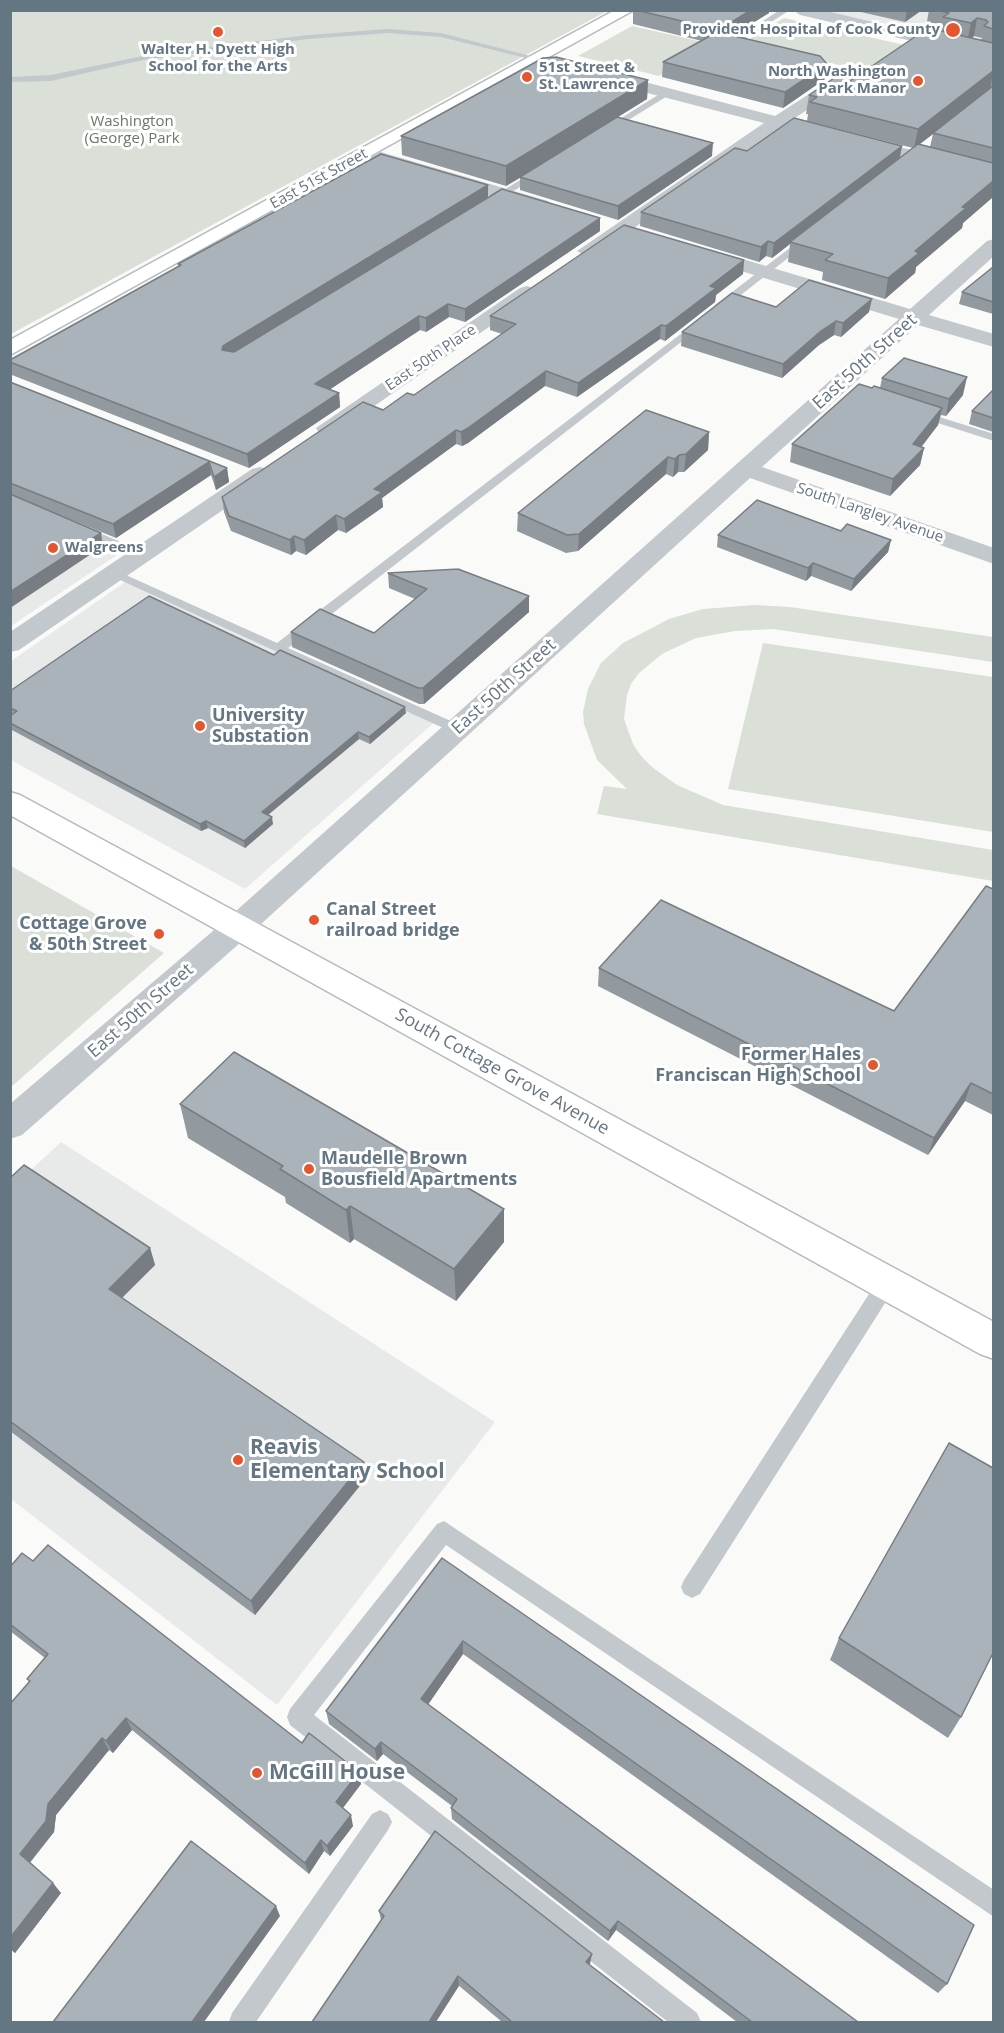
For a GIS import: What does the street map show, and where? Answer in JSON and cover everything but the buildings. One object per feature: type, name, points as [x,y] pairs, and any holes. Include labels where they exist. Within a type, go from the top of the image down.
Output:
[{"type":"main road","name":"East 51st Street","points":[[10,349],[627,10]]},
{"type":"main road","name":"South Cottage Grove Avenue","points":[[10,802],[993,1342]]},
{"type":"street","points":[[800,10],[903,34],[972,45],[992,53]]},
{"type":"street","points":[[903,34],[922,22]]},
{"type":"street","points":[[538,59],[557,64]]},
{"type":"street","points":[[567,265],[851,72]]},
{"type":"street","points":[[590,73],[810,130]]},
{"type":"street","points":[[844,139],[993,177]]},
{"type":"street","points":[[367,153],[556,210]]},
{"type":"street","points":[[598,222],[643,236]]},
{"type":"street","points":[[687,249],[993,341]]},
{"type":"street","name":"East 50th Street","points":[[10,1125],[238,927],[746,469],[845,389],[914,317],[992,249]]},
{"type":"street","name":"East 50th Place","points":[[313,438],[547,278]]},
{"type":"street","points":[[10,644],[274,464]]},
{"type":"street","name":"South Langley Avenue","points":[[746,469],[993,557]]},
{"type":"street","points":[[228,470],[252,480]]},
{"type":"lane","points":[[743,46],[732,44],[786,10]]},
{"type":"lane","points":[[10,80],[51,78],[143,58],[308,37],[388,31],[448,36],[538,59]]},
{"type":"lane","points":[[799,59],[851,72]]},
{"type":"lane","points":[[596,136],[666,93]]},
{"type":"lane","points":[[478,209],[547,166]]},
{"type":"lane","points":[[279,648],[816,232]]},
{"type":"lane","points":[[905,409],[993,438]]},
{"type":"lane","points":[[74,526],[140,555]]},
{"type":"lane","points":[[113,574],[457,729]]},
{"type":"lane","points":[[692,1587],[887,1283]]},
{"type":"lane","points":[[688,2022],[298,1717],[444,1531],[993,1905]]},
{"type":"lane","points":[[241,2022],[380,1822]]},
{"type":"shaded area","name":"Provident Hospital of Cook County","points":[[825,11],[993,11],[993,49],[931,35]]},
{"type":"shaded area","points":[[11,498],[126,549],[11,626]]},
{"type":"shaded area","name":"University Substation","points":[[128,580],[437,720],[245,889],[11,760],[11,661]]},
{"type":"shaded area","name":"Reavis Elementary School","points":[[61,1142],[495,1422],[277,1705],[11,1499],[11,1188]]},
{"type":"green space","name":"Washington (George) Park","points":[[11,11],[607,11],[11,334]]},
{"type":"green space","points":[[784,18],[918,48],[882,71],[852,63],[839,65],[743,43]]},
{"type":"green space","points":[[632,26],[712,44],[659,76],[578,56]]},
{"type":"green space","points":[[755,605],[790,607],[993,637],[993,662],[773,629],[735,631],[696,638],[662,654],[639,673],[631,684],[624,719],[633,744],[641,756],[677,785],[723,805],[993,850],[993,881],[597,814],[604,786],[627,789],[597,760],[584,724],[583,712],[588,689],[601,663],[623,643],[669,619],[703,609]]},
{"type":"green space","points":[[763,643],[993,677],[993,832],[728,789]]},
{"type":"green space","points":[[11,866],[164,953],[11,1087]]},
{"type":"place","name":"Provident Hospital of Cook County","points":[[953,30]]},
{"type":"place","name":"Walter H. Dyett High School for the Arts","points":[[218,32]]},
{"type":"place","name":"51st Street & St. Lawrence","points":[[527,77]]},
{"type":"place","name":"North Washington Park Manor","points":[[918,81]]},
{"type":"place","name":"Walgreens","points":[[53,548]]},
{"type":"place","name":"University Substation","points":[[200,726]]},
{"type":"place","name":"Canal Street railroad bridge","points":[[314,920]]},
{"type":"place","name":"Cottage Grove & 50th Street","points":[[159,934]]},
{"type":"place","name":"Former Hales Franciscan High School","points":[[873,1065]]},
{"type":"place","name":"Maudelle Brown Bousfield Apartments","points":[[309,1169]]},
{"type":"place","name":"Reavis Elementary School","points":[[238,1460]]},
{"type":"place","name":"McGill House","points":[[257,1773]]}]
